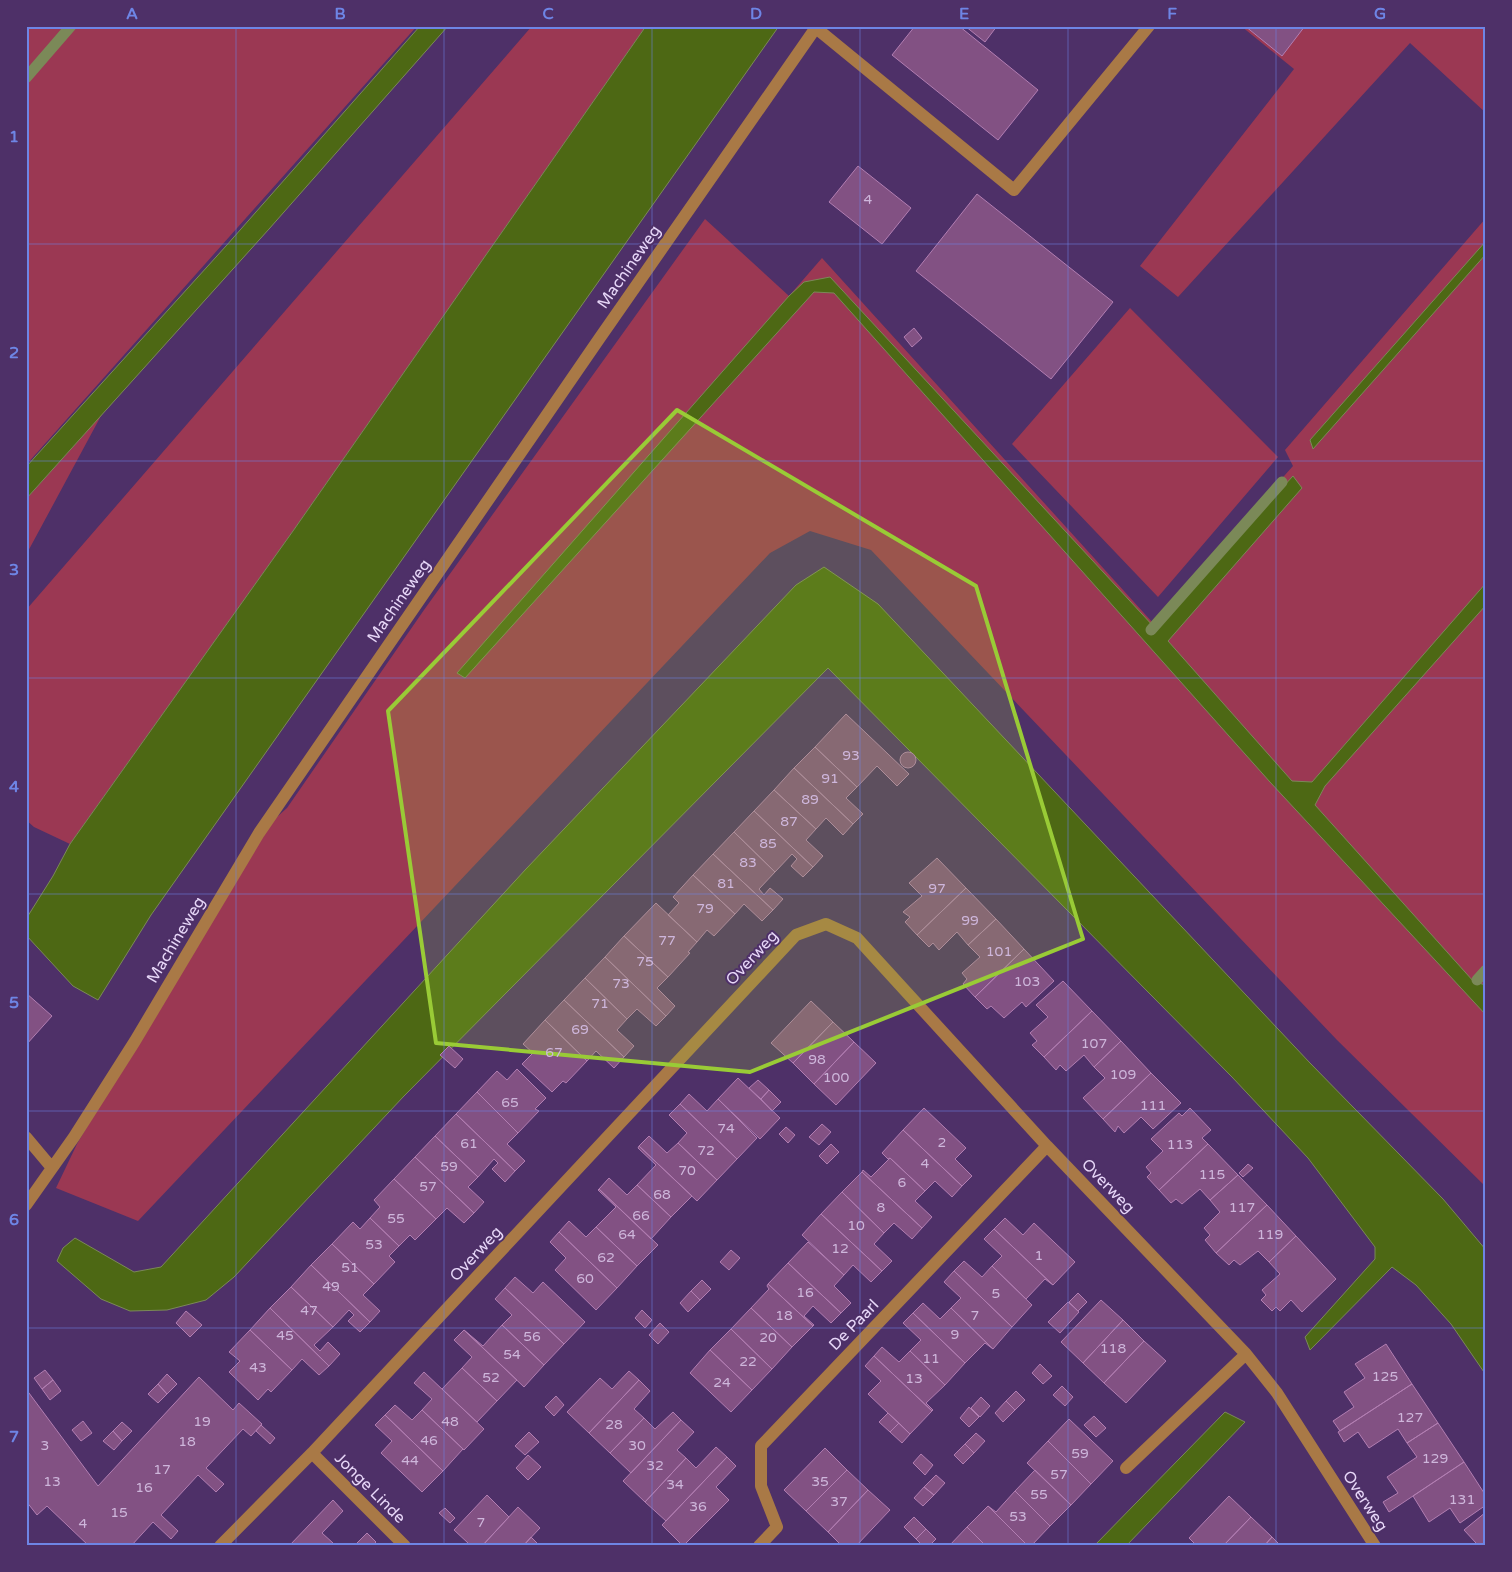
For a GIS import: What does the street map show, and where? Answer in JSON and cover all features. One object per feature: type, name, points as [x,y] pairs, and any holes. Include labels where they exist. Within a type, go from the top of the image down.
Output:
[{"type":"street","points":[[816,27],[1014,190],[1149,26]]},
{"type":"street","name":"Machineweg","points":[[26,1205],[74,1137],[135,1041],[259,833],[816,27]]},
{"type":"street","name":"Overweg","points":[[220,1546],[312,1453],[796,935],[826,924],[857,938],[1047,1146],[1246,1354],[1277,1393],[1375,1546]]},
{"type":"street","points":[[26,1137],[52,1168]]},
{"type":"street","name":"De Paarl","points":[[759,1546],[777,1527],[761,1486],[761,1446],[1047,1146]]},
{"type":"street","points":[[1126,1468],[1246,1354]]},
{"type":"street","name":"Jonge Linde","points":[[312,1453],[405,1546]]},
{"type":"highlighted area","points":[[677,410],[976,586],[1083,939],[750,1072],[436,1043],[388,711]]},
{"type":"shaded area","points":[[26,26],[417,26],[26,465]]},
{"type":"shaded area","points":[[420,26],[448,26],[269,229],[26,499],[26,467],[226,246]]},
{"type":"shaded area","points":[[532,26],[646,26],[293,531],[70,844],[34,827],[26,820],[26,610]]},
{"type":"shaded area","points":[[646,26],[779,26],[151,915],[98,1000],[73,986],[26,935],[26,919],[53,876],[70,844],[293,531]]},
{"type":"shaded area","points":[[1241,26],[1486,26],[1486,113],[1410,43],[1178,297],[1140,266],[1294,69]]},
{"type":"shaded area","points":[[1486,218],[1486,1187],[1337,1040],[871,550],[810,531],[770,553],[138,1221],[56,1188],[77,1144],[259,833],[287,808],[424,610],[705,219],[789,296],[822,258],[1153,623],[1293,466],[1285,450]]},
{"type":"shaded area","points":[[1486,241],[1486,254],[1313,449],[1310,440]]},
{"type":"shaded area","points":[[830,277],[1154,627],[1293,476],[1302,488],[1168,641],[1292,781],[1312,782],[1486,583],[1486,605],[1325,786],[1315,805],[1474,982],[1486,985],[1486,1015],[1270,782],[834,293],[814,292],[465,678],[457,673],[789,296],[804,282]]},
{"type":"shaded area","points":[[1130,308],[1278,457],[1158,597],[1012,444]]},
{"type":"shaded area","points":[[102,414],[26,555],[26,499]]},
{"type":"shaded area","points":[[824,567],[878,604],[1310,1063],[1443,1199],[1486,1250],[1486,1375],[1451,1324],[1416,1285],[1392,1267],[1310,1350],[1305,1337],[1375,1259],[1375,1247],[1308,1158],[1232,1077],[828,668],[404,1096],[234,1277],[206,1300],[167,1310],[130,1311],[101,1299],[57,1261],[63,1248],[75,1238],[134,1272],[161,1267],[526,869],[796,585]]},
{"type":"shaded area","points":[[1225,1412],[1245,1422],[1126,1546],[1094,1546]]},
{"type":"building","points":[[915,26],[959,26],[1038,90],[998,140],[892,55]]},
{"type":"building","points":[[965,26],[997,26],[985,42]]},
{"type":"building","points":[[1245,26],[1305,26],[1282,56]]},
{"type":"building","points":[[858,166],[911,208],[882,244],[829,202]]},
{"type":"building","points":[[977,194],[1113,302],[1051,379],[916,271]]},
{"type":"building","points":[[914,328],[922,338],[912,347],[904,337]]},
{"type":"building","points":[[846,714],[909,774],[897,786],[877,766],[857,787],[815,747]]},
{"type":"building","points":[[815,747],[857,787],[846,798],[863,814],[853,824],[794,768]]},
{"type":"building","points":[[908,752],[916,760],[908,768],[900,760]]},
{"type":"building","points":[[794,768],[853,824],[843,835],[826,818],[816,829],[774,790]]},
{"type":"building","points":[[774,790],[816,829],[806,840],[823,856],[813,867],[754,811]]},
{"type":"building","points":[[754,811],[813,867],[803,877],[791,866],[797,859],[792,854],[775,872],[734,832]]},
{"type":"building","points":[[734,832],[775,872],[759,889],[764,895],[770,888],[783,899],[773,910],[713,854]]},
{"type":"building","points":[[713,854],[773,910],[762,921],[744,904],[735,914],[693,875]]},
{"type":"building","points":[[937,858],[966,888],[917,935],[905,922],[910,917],[903,912],[922,896],[909,883]]},
{"type":"building","points":[[693,875],[735,914],[714,936],[707,930],[697,942],[668,915],[679,903],[673,897]]},
{"type":"building","points":[[966,888],[996,919],[968,945],[957,932],[939,950],[933,943],[929,947],[917,935]]},
{"type":"building","points":[[656,903],[697,942],[688,952],[690,953],[668,977],[624,936]]},
{"type":"building","points":[[996,919],[1024,949],[975,997],[963,984],[967,979],[962,973],[980,957],[968,945]]},
{"type":"building","points":[[624,936],[668,977],[657,988],[675,1006],[666,1016],[605,957]]},
{"type":"building","points":[[1024,949],[1054,981],[1026,1007],[1022,1002],[1004,1018],[991,1006],[987,1009],[975,997]]},
{"type":"building","points":[[605,957],[666,1016],[656,1026],[637,1009],[627,1019],[585,978]]},
{"type":"building","points":[[585,978],[627,1019],[617,1030],[634,1046],[624,1057],[564,1000]]},
{"type":"building","points":[[1063,981],[1092,1011],[1044,1057],[1032,1045],[1037,1041],[1030,1033],[1048,1017],[1036,1005]]},
{"type":"building","points":[[26,993],[52,1016],[26,1045]]},
{"type":"building","points":[[564,1000],[624,1057],[614,1068],[596,1051],[587,1061],[545,1020]]},
{"type":"building","points":[[811,1001],[833,1022],[793,1063],[771,1043]]},
{"type":"building","points":[[1092,1011],[1121,1041],[1094,1067],[1084,1055],[1066,1071],[1060,1065],[1056,1070],[1044,1057]]},
{"type":"building","points":[[545,1020],[587,1061],[566,1083],[563,1081],[552,1092],[522,1064],[533,1053],[523,1044]]},
{"type":"building","points":[[833,1022],[854,1042],[814,1084],[793,1063]]},
{"type":"building","points":[[1121,1041],[1151,1073],[1103,1119],[1083,1098],[1105,1078],[1094,1067]]},
{"type":"building","points":[[854,1042],[876,1063],[836,1105],[814,1084]]},
{"type":"building","points":[[449,1046],[463,1059],[455,1068],[440,1055]]},
{"type":"building","points":[[517,1069],[546,1098],[535,1109],[539,1111],[518,1133],[477,1092],[497,1071],[507,1080]]},
{"type":"building","points":[[1151,1073],[1181,1103],[1153,1129],[1141,1117],[1124,1133],[1118,1126],[1115,1132],[1103,1119]]},
{"type":"building","points":[[738,1078],[780,1118],[760,1139],[718,1099]]},
{"type":"building","points":[[758,1080],[769,1090],[761,1099],[749,1088]]},
{"type":"building","points":[[769,1090],[781,1102],[772,1111],[761,1099]]},
{"type":"building","points":[[477,1092],[518,1133],[507,1144],[525,1161],[515,1171],[456,1114]]},
{"type":"building","points":[[689,1094],[707,1111],[718,1099],[757,1138],[737,1159],[680,1104]]},
{"type":"building","points":[[680,1104],[737,1159],[717,1180],[678,1143],[687,1133],[669,1115]]},
{"type":"building","points":[[924,1108],[966,1148],[955,1159],[972,1176],[962,1186],[903,1130]]},
{"type":"building","points":[[1190,1108],[1211,1130],[1202,1138],[1208,1144],[1159,1190],[1147,1177],[1151,1173],[1146,1167],[1163,1151],[1151,1139],[1179,1113],[1182,1116]]},
{"type":"building","points":[[456,1114],[515,1171],[505,1182],[492,1169],[498,1163],[494,1159],[478,1177],[435,1136]]},
{"type":"building","points":[[822,1124],[831,1132],[819,1145],[809,1137]]},
{"type":"building","points":[[786,1127],[795,1135],[788,1143],[779,1134]]},
{"type":"building","points":[[903,1130],[962,1186],[952,1197],[935,1181],[925,1191],[890,1158],[888,1159],[882,1153]]},
{"type":"building","points":[[435,1136],[478,1177],[468,1187],[484,1202],[474,1213],[415,1157]]},
{"type":"building","points":[[649,1136],[667,1153],[678,1143],[717,1180],[697,1201],[639,1146]]},
{"type":"building","points":[[831,1144],[839,1152],[827,1164],[819,1156]]},
{"type":"building","points":[[1208,1144],[1238,1175],[1210,1200],[1200,1189],[1182,1204],[1176,1199],[1171,1203],[1159,1190]]},
{"type":"building","points":[[639,1146],[692,1196],[671,1217],[637,1185],[656,1165],[638,1148]]},
{"type":"building","points":[[415,1157],[474,1213],[464,1223],[447,1208],[436,1219],[394,1179]]},
{"type":"building","points":[[890,1158],[925,1191],[915,1201],[932,1217],[922,1228],[862,1172],[863,1170],[871,1177]]},
{"type":"building","points":[[1248,1164],[1253,1168],[1243,1177],[1239,1173]]},
{"type":"building","points":[[862,1172],[922,1228],[912,1239],[894,1223],[884,1233],[842,1192]]},
{"type":"building","points":[[1238,1175],[1267,1205],[1216,1253],[1205,1240],[1210,1235],[1204,1228],[1220,1212],[1210,1200]]},
{"type":"building","points":[[609,1178],[627,1195],[637,1185],[671,1217],[651,1239],[599,1189]]},
{"type":"building","points":[[394,1179],[436,1219],[415,1240],[410,1235],[399,1246],[370,1218],[380,1207],[374,1200]]},
{"type":"building","points":[[599,1189],[658,1245],[637,1266],[596,1227],[616,1207]]},
{"type":"building","points":[[842,1192],[884,1233],[874,1244],[892,1261],[882,1271],[821,1214]]},
{"type":"building","points":[[1267,1205],[1296,1236],[1269,1262],[1258,1251],[1240,1265],[1234,1260],[1229,1265],[1216,1253]]},
{"type":"building","points":[[821,1214],[882,1271],[871,1282],[853,1265],[844,1275],[802,1235]]},
{"type":"building","points":[[370,1218],[399,1246],[389,1256],[395,1262],[374,1284],[332,1244],[353,1222],[360,1229]]},
{"type":"building","points":[[1005,1218],[1023,1235],[1034,1223],[1075,1262],[1053,1285],[994,1229]]},
{"type":"building","points":[[569,1221],[586,1237],[596,1227],[637,1266],[617,1288],[559,1232]]},
{"type":"building","points":[[994,1229],[1053,1285],[1045,1279],[1026,1299],[992,1266],[1002,1256],[984,1239]]},
{"type":"building","points":[[559,1232],[617,1288],[596,1310],[555,1270],[566,1258],[550,1242]]},
{"type":"building","points":[[1296,1236],[1336,1279],[1302,1312],[1291,1300],[1280,1311],[1276,1307],[1272,1311],[1261,1300],[1266,1295],[1262,1290],[1280,1274],[1269,1262]]},
{"type":"building","points":[[808,1242],[844,1275],[834,1286],[851,1303],[841,1313],[788,1263]]},
{"type":"building","points":[[332,1244],[374,1284],[363,1295],[380,1311],[370,1322],[311,1265]]},
{"type":"building","points":[[731,1250],[740,1258],[729,1270],[720,1262]]},
{"type":"building","points":[[964,1261],[982,1277],[992,1266],[1032,1305],[1012,1327],[954,1271]]},
{"type":"building","points":[[788,1263],[841,1313],[831,1323],[813,1306],[804,1316],[813,1326],[768,1284]]},
{"type":"building","points":[[311,1265],[370,1322],[360,1332],[348,1321],[354,1315],[349,1310],[333,1327],[291,1287]]},
{"type":"building","points":[[954,1271],[1012,1327],[993,1349],[951,1308],[961,1298],[944,1282]]},
{"type":"building","points":[[515,1277],[533,1293],[543,1282],[585,1322],[564,1344],[505,1288]]},
{"type":"building","points":[[702,1280],[711,1289],[700,1300],[691,1291]]},
{"type":"building","points":[[768,1284],[813,1326],[792,1347],[751,1308],[769,1289]]},
{"type":"building","points":[[291,1287],[333,1327],[314,1345],[320,1351],[328,1342],[340,1354],[329,1366],[270,1308]]},
{"type":"building","points":[[505,1288],[564,1344],[544,1365],[502,1325],[512,1315],[495,1299]]},
{"type":"building","points":[[691,1291],[700,1300],[688,1312],[680,1303]]},
{"type":"building","points":[[1078,1293],[1087,1302],[1078,1311],[1069,1302]]},
{"type":"building","points":[[1101,1300],[1123,1320],[1083,1363],[1061,1342]]},
{"type":"building","points":[[1068,1302],[1079,1312],[1060,1333],[1048,1322]]},
{"type":"building","points":[[923,1303],[940,1319],[951,1308],[993,1349],[985,1343],[965,1363],[913,1313]]},
{"type":"building","points":[[270,1308],[329,1366],[319,1375],[302,1359],[292,1370],[250,1330]]},
{"type":"building","points":[[751,1308],[792,1347],[772,1369],[731,1329]]},
{"type":"building","points":[[642,1310],[652,1320],[645,1328],[635,1318]]},
{"type":"building","points":[[186,1311],[202,1325],[190,1337],[176,1323]]},
{"type":"building","points":[[913,1313],[965,1363],[945,1385],[910,1351],[921,1340],[903,1323]]},
{"type":"building","points":[[1123,1320],[1144,1341],[1104,1383],[1083,1363]]},
{"type":"building","points":[[660,1323],[669,1332],[658,1344],[649,1335]]},
{"type":"building","points":[[502,1325],[544,1365],[524,1387],[464,1330],[483,1346]]},
{"type":"building","points":[[731,1329],[772,1369],[752,1390],[710,1350]]},
{"type":"building","points":[[250,1330],[292,1370],[271,1392],[268,1389],[258,1400],[229,1372],[240,1361],[229,1352]]},
{"type":"building","points":[[464,1330],[517,1380],[497,1401],[462,1368],[472,1357],[454,1340]]},
{"type":"building","points":[[1144,1341],[1166,1361],[1126,1403],[1104,1383]]},
{"type":"building","points":[[1386,1344],[1412,1384],[1340,1431],[1333,1421],[1354,1407],[1344,1392],[1365,1378],[1355,1364]]},
{"type":"building","points":[[882,1347],[899,1362],[910,1351],[945,1385],[926,1403],[932,1411],[874,1356]]},
{"type":"building","points":[[710,1350],[752,1390],[731,1412],[690,1373]]},
{"type":"building","points":[[874,1356],[932,1411],[910,1434],[868,1394],[881,1381],[865,1366]]},
{"type":"building","points":[[1040,1364],[1052,1376],[1043,1384],[1032,1373]]},
{"type":"building","points":[[462,1368],[497,1401],[477,1422],[442,1389]]},
{"type":"building","points":[[45,1370],[53,1380],[42,1389],[34,1378]]},
{"type":"building","points":[[629,1371],[639,1380],[589,1433],[567,1412],[600,1378],[612,1389]]},
{"type":"building","points":[[424,1372],[484,1429],[464,1450],[422,1410],[432,1399],[414,1383]]},
{"type":"building","points":[[167,1374],[177,1384],[167,1394],[158,1384]]},
{"type":"building","points":[[199,1377],[233,1410],[239,1403],[262,1424],[251,1436],[243,1429],[206,1468],[224,1484],[216,1492],[198,1475],[161,1515],[178,1531],[171,1539],[153,1522],[131,1546],[89,1546],[47,1506],[37,1515],[26,1501],[26,1389],[98,1486]]},
{"type":"building","points":[[53,1380],[61,1391],[50,1400],[42,1389]]},
{"type":"building","points":[[639,1380],[650,1391],[634,1409],[644,1418],[610,1453],[589,1433]]},
{"type":"building","points":[[158,1384],[167,1394],[158,1403],[148,1394]]},
{"type":"building","points":[[1412,1384],[1438,1423],[1407,1443],[1398,1429],[1369,1448],[1358,1432],[1344,1442],[1338,1432]]},
{"type":"building","points":[[1062,1386],[1073,1397],[1065,1406],[1053,1395]]},
{"type":"building","points":[[1016,1391],[1025,1400],[1015,1410],[1006,1401]]},
{"type":"building","points":[[556,1396],[564,1405],[554,1416],[545,1407]]},
{"type":"building","points":[[981,1397],[990,1406],[980,1417],[971,1408]]},
{"type":"building","points":[[1006,1401],[1015,1410],[1003,1422],[995,1413]]},
{"type":"building","points":[[395,1405],[412,1420],[422,1410],[463,1449],[443,1471],[385,1415]]},
{"type":"building","points":[[969,1407],[979,1417],[969,1427],[960,1418]]},
{"type":"building","points":[[673,1412],[681,1420],[631,1473],[610,1453],[644,1418],[655,1429]]},
{"type":"building","points":[[888,1413],[899,1423],[890,1432],[879,1422]]},
{"type":"building","points":[[385,1415],[443,1471],[422,1492],[381,1453],[392,1441],[375,1425]]},
{"type":"building","points":[[1094,1416],[1106,1428],[1096,1437],[1084,1425]]},
{"type":"building","points":[[1069,1419],[1113,1461],[1091,1484],[1048,1441]]},
{"type":"building","points":[[681,1420],[694,1432],[677,1450],[686,1458],[645,1502],[623,1481]]},
{"type":"building","points":[[83,1421],[92,1433],[81,1441],[72,1430]]},
{"type":"building","points":[[122,1422],[132,1431],[122,1441],[113,1431]]},
{"type":"building","points":[[899,1423],[910,1434],[902,1443],[890,1432]]},
{"type":"building","points":[[1438,1423],[1464,1462],[1389,1512],[1383,1502],[1398,1493],[1387,1477],[1417,1457],[1407,1443]]},
{"type":"building","points":[[261,1425],[275,1438],[270,1444],[256,1431]]},
{"type":"building","points":[[113,1431],[122,1441],[114,1450],[103,1441]]},
{"type":"building","points":[[529,1432],[539,1442],[525,1455],[515,1446]]},
{"type":"building","points":[[976,1433],[985,1441],[974,1453],[965,1444]]},
{"type":"building","points":[[1048,1441],[1091,1484],[1071,1505],[1027,1463]]},
{"type":"building","points":[[965,1444],[974,1453],[963,1464],[954,1455]]},
{"type":"building","points":[[716,1447],[727,1457],[666,1521],[645,1502],[686,1458],[696,1468]]},
{"type":"building","points":[[825,1448],[847,1470],[806,1511],[784,1490]]},
{"type":"building","points":[[921,1454],[933,1465],[925,1475],[913,1463]]},
{"type":"building","points":[[528,1455],[541,1467],[528,1480],[516,1468]]},
{"type":"building","points":[[727,1457],[736,1466],[716,1487],[729,1500],[683,1546],[662,1525]]},
{"type":"building","points":[[1464,1462],[1486,1496],[1486,1505],[1460,1523],[1450,1508],[1429,1522],[1413,1496]]},
{"type":"building","points":[[847,1470],[868,1490],[828,1532],[806,1511]]},
{"type":"building","points":[[1035,1470],[1071,1505],[1050,1526],[1015,1491]]},
{"type":"building","points":[[936,1475],[945,1483],[934,1495],[924,1487]]},
{"type":"building","points":[[924,1487],[934,1495],[923,1506],[914,1498]]},
{"type":"building","points":[[868,1490],[890,1510],[856,1546],[842,1546],[828,1532]]},
{"type":"building","points":[[1015,1491],[1050,1526],[1031,1546],[1028,1546],[988,1506],[996,1512]]},
{"type":"building","points":[[487,1495],[509,1517],[482,1546],[465,1546],[468,1543],[454,1530]]},
{"type":"building","points":[[1229,1496],[1251,1517],[1223,1546],[1197,1546],[1189,1538]]},
{"type":"building","points":[[333,1500],[343,1511],[322,1533],[333,1543],[331,1546],[289,1546]]},
{"type":"building","points":[[988,1506],[1028,1546],[986,1546],[967,1527]]},
{"type":"building","points":[[518,1507],[540,1528],[523,1546],[482,1546]]},
{"type":"building","points":[[445,1508],[455,1518],[450,1523],[439,1513]]},
{"type":"building","points":[[1486,1512],[1486,1546],[1472,1546],[1476,1543],[1464,1530]]},
{"type":"building","points":[[914,1517],[926,1529],[916,1539],[904,1527]]},
{"type":"building","points":[[1251,1517],[1272,1537],[1264,1546],[1223,1546]]},
{"type":"building","points":[[967,1527],[986,1546],[949,1546]]},
{"type":"building","points":[[926,1529],[936,1539],[929,1546],[923,1546],[916,1539]]},
{"type":"building","points":[[367,1533],[376,1542],[372,1546],[358,1546],[356,1544]]},
{"type":"building","points":[[531,1537],[540,1546],[523,1546]]},
{"type":"building","points":[[1272,1537],[1281,1546],[1264,1546]]},
{"type":"waterway","points":[[26,78],[71,26]]},
{"type":"waterway","points":[[1151,630],[1282,482]]},
{"type":"waterway","points":[[1477,980],[1486,970]]}]
